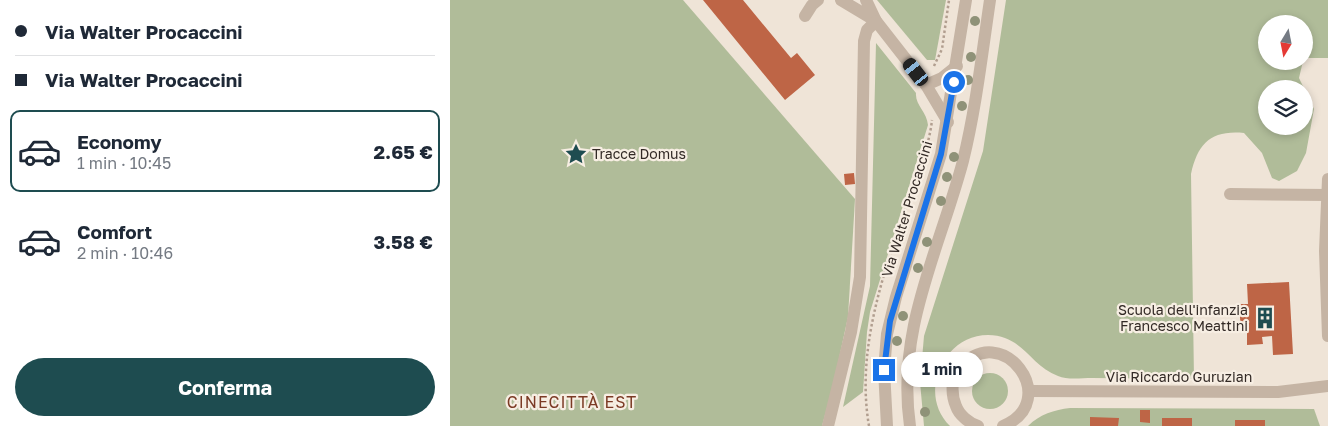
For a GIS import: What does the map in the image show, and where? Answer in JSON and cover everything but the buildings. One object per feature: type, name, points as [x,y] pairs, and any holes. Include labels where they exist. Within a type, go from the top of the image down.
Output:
[{"type":"street","points":[[804,16],[818,0]]},
{"type":"street","points":[[842,0],[876,21]]},
{"type":"street","points":[[866,0],[876,21],[926,85],[948,122]]},
{"type":"street","name":"Via Walter Procaccini","points":[[887,426],[884,370],[887,334],[896,297],[937,169],[948,122],[966,0]]},
{"type":"street","points":[[910,426],[906,386],[911,331],[967,142],[990,0]]},
{"type":"street","points":[[828,426],[848,347],[858,293],[862,254],[864,41],[867,30],[876,21]]},
{"type":"street","points":[[926,85],[942,78],[957,66]]},
{"type":"street","points":[[1328,178],[1325,251],[1328,336]]},
{"type":"street","points":[[1230,194],[1327,195]]},
{"type":"street","points":[[978,426],[964,418],[957,408],[953,396],[953,384],[957,372],[965,362],[976,356],[988,353],[1000,354],[1012,359],[1021,368],[1027,379],[1029,391],[1026,404],[1020,414],[1003,426]]},
{"type":"street","name":"Via Riccardo Guruzian","points":[[1029,391],[1266,392],[1328,386]]},
{"type":"path","points":[[932,72],[942,49],[949,0]]},
{"type":"green space","points":[[450,0],[683,0],[855,199],[848,317],[822,426],[450,426]]},
{"type":"green space","points":[[877,0],[946,0],[935,60],[927,60]]},
{"type":"green space","points":[[1006,0],[1328,0],[1328,58],[1313,58],[1313,15],[1258,15],[1258,70],[1301,70],[1300,80],[1258,80],[1258,135],[1309,135],[1306,153],[1297,171],[1279,181],[1272,178],[1262,153],[1244,133],[1215,136],[1202,147],[1194,163],[1191,174],[1194,379],[1066,378],[1048,371],[1010,340],[1000,336],[988,335],[972,338],[958,345],[948,355],[940,368],[936,383],[936,398],[940,413],[950,426],[924,426],[920,382],[924,336],[983,151]]},
{"type":"green space","points":[[876,43],[916,93],[917,101],[926,116],[928,125],[870,312],[863,392],[843,407],[870,286]]},
{"type":"green space","points":[[990,373],[1002,379],[1008,391],[1002,403],[990,409],[978,403],[972,391],[978,379]]},
{"type":"green space","points":[[1070,408],[1314,409],[1320,426],[1028,426],[1037,418],[1048,413]]},
{"type":"place","name":"Tracce Domus","points":[[576,154]]},
{"type":"place","name":"Scuola dell'infanzia Francesco Meattini","points":[[1265,318]]},
{"type":"district","name":"CINECITTÀ EST","points":[[572,402]]},
{"type":"route","points":[[884,370],[890,321],[941,154],[954,82]]}]
